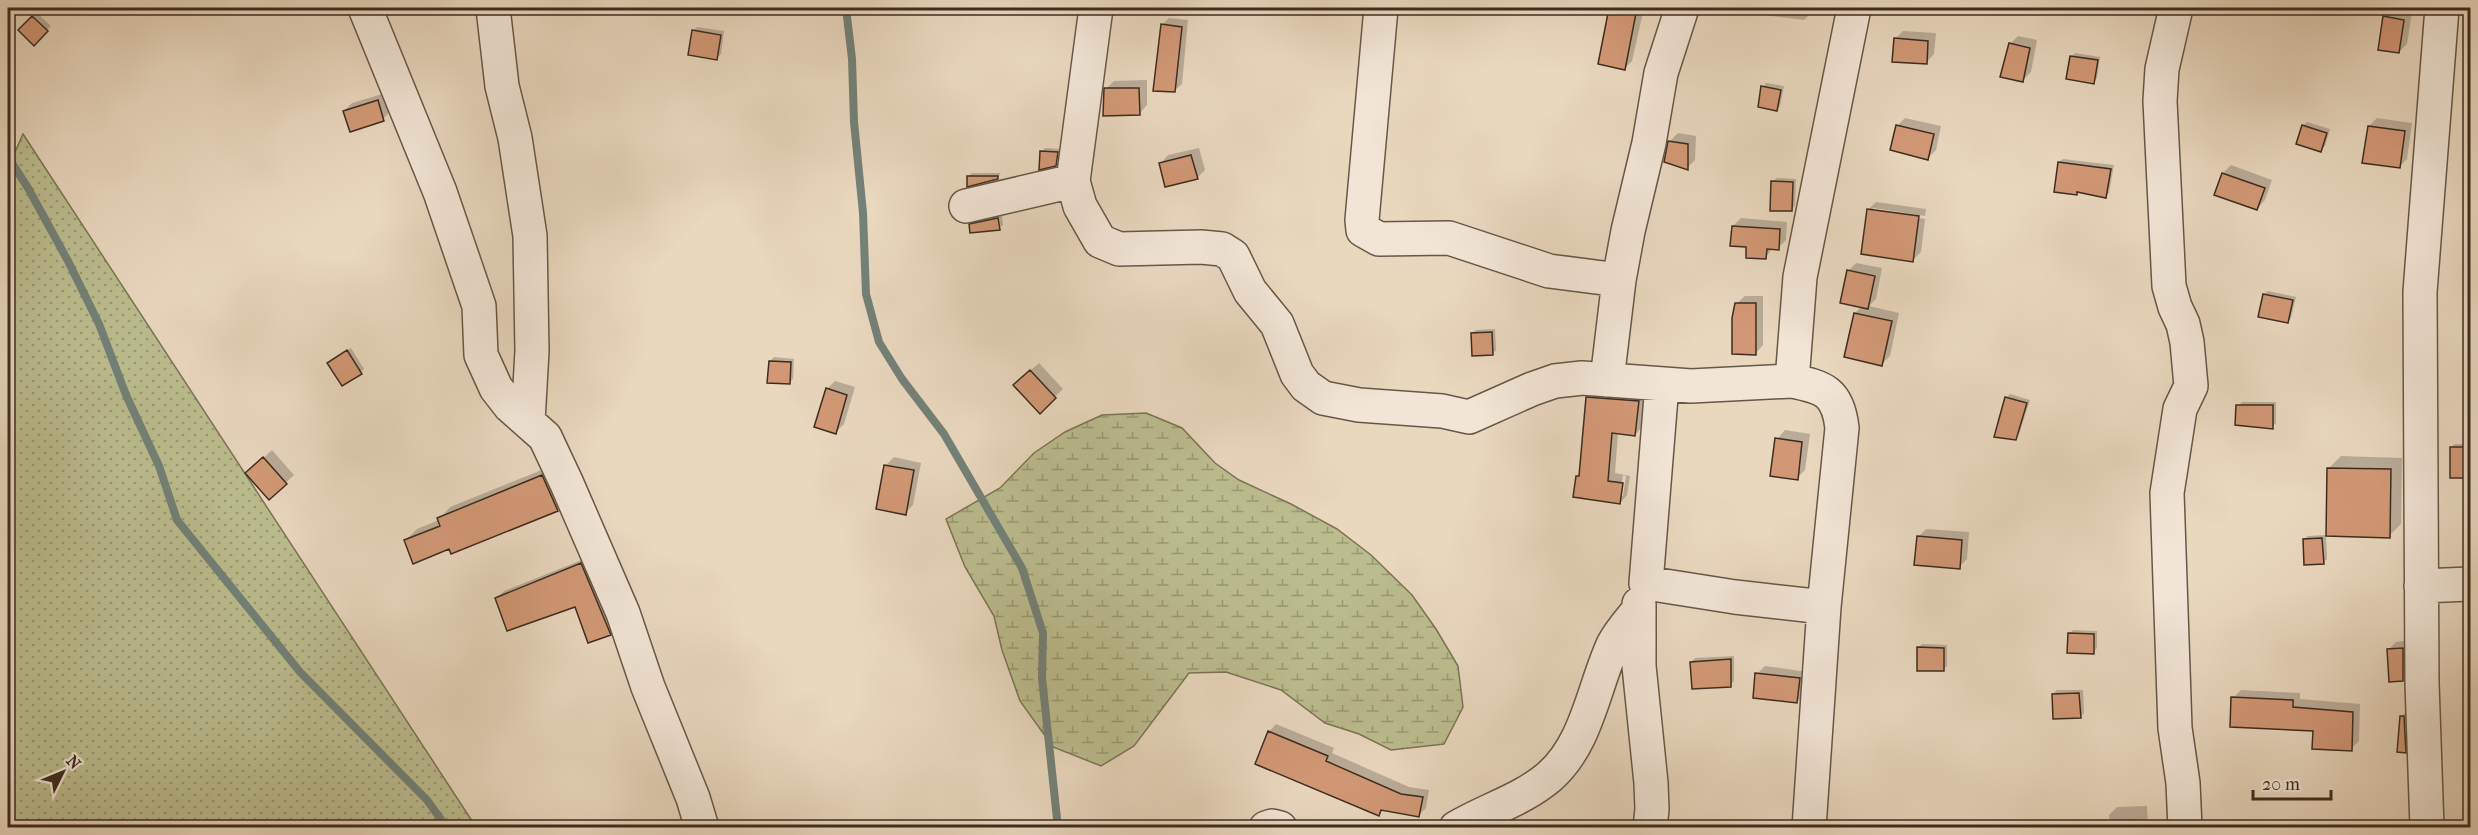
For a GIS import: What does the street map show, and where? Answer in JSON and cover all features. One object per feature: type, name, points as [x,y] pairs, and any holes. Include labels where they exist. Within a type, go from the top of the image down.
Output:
[{"type":"street","points":[[365,8],[440,192],[479,306],[481,355],[496,388],[510,406],[544,437],[623,613],[648,687],[693,798],[702,828]]},
{"type":"street","points":[[493,8],[502,86],[514,138],[530,236],[532,351],[528,421]]},
{"type":"street","points":[[1096,8],[1073,181],[1080,206],[1100,241],[1119,249],[1201,247],[1222,249],[1233,256],[1250,291],[1277,324],[1297,374],[1306,386],[1323,398],[1359,405],[1442,411],[1469,417],[1555,381],[1582,378],[1719,386],[1792,381],[1823,389],[1837,403],[1842,428],[1824,607],[1809,828]]},
{"type":"street","points":[[1381,8],[1363,208],[1364,230],[1378,239],[1449,238],[1549,271],[1619,280]]},
{"type":"street","points":[[1607,380],[1619,280],[1661,73],[1682,8]]},
{"type":"street","points":[[1792,381],[1800,277],[1854,8]]},
{"type":"street","points":[[2176,8],[2162,69],[2160,101],[2169,286],[2184,324],[2191,386],[2180,409],[2167,492],[2175,728],[2183,783],[2184,828]]},
{"type":"street","points":[[2427,828],[2421,586],[2420,292],[2442,8]]},
{"type":"street","points":[[966,206],[1073,181]]},
{"type":"street","points":[[1650,828],[1651,783],[1639,666],[1642,597],[1662,384]]},
{"type":"street","points":[[2421,586],[2470,584]]},
{"type":"street","points":[[1642,597],[1735,597],[1824,607]]},
{"type":"street","points":[[1456,828],[1512,800],[1548,778],[1564,762],[1581,732],[1614,643],[1642,597]]},
{"type":"street","points":[[1266,828],[1272,826],[1280,828]]},
{"type":"green space","points":[[23,134],[476,827],[8,827],[8,168]]},
{"type":"green space","points":[[1146,413],[1182,428],[1215,463],[1239,480],[1337,529],[1371,555],[1412,595],[1458,666],[1463,707],[1444,744],[1391,750],[1359,734],[1325,723],[1281,690],[1226,672],[1189,673],[1134,746],[1101,766],[1053,747],[1020,701],[1002,650],[994,616],[965,567],[946,519],[1000,488],[1034,453],[1065,432],[1102,415]]},
{"type":"building","points":[[1609,8],[1637,8],[1625,70],[1598,64]]},
{"type":"building","points":[[32,16],[48,31],[34,46],[18,30]]},
{"type":"building","points":[[2383,16],[2404,20],[2399,53],[2378,50]]},
{"type":"building","points":[[1161,24],[1182,27],[1175,92],[1153,91]]},
{"type":"building","points":[[692,30],[721,35],[717,60],[688,55]]},
{"type":"building","points":[[1894,38],[1928,41],[1927,64],[1892,62]]},
{"type":"building","points":[[2009,43],[2030,48],[2023,82],[2000,77]]},
{"type":"building","points":[[2070,56],[2098,60],[2094,84],[2066,79]]},
{"type":"building","points":[[1761,86],[1781,90],[1777,111],[1758,107]]},
{"type":"building","points":[[1104,88],[1139,88],[1140,115],[1103,116]]},
{"type":"building","points":[[378,100],[384,121],[350,132],[343,111]]},
{"type":"building","points":[[1896,125],[1934,134],[1928,160],[1890,150]]},
{"type":"building","points":[[2302,125],[2327,133],[2321,152],[2296,144]]},
{"type":"building","points":[[2368,126],[2405,131],[2400,168],[2362,163]]},
{"type":"building","points":[[1668,141],[1688,144],[1688,170],[1664,162]]},
{"type":"building","points":[[1040,151],[1058,152],[1056,166],[1039,170]]},
{"type":"building","points":[[1191,155],[1198,179],[1165,187],[1159,163]]},
{"type":"building","points":[[2058,162],[2111,169],[2106,198],[2077,192],[2077,195],[2054,192]]},
{"type":"building","points":[[2222,173],[2265,188],[2257,210],[2214,195]]},
{"type":"building","points":[[967,176],[998,176],[998,179],[967,187]]},
{"type":"building","points":[[1771,181],[1793,182],[1792,211],[1770,211]]},
{"type":"building","points":[[1867,209],[1919,216],[1913,262],[1861,254]]},
{"type":"building","points":[[998,218],[1000,230],[970,233],[969,224]]},
{"type":"building","points":[[1732,226],[1780,229],[1779,250],[1767,249],[1766,259],[1746,258],[1746,247],[1730,246]]},
{"type":"building","points":[[1847,270],[1875,276],[1868,309],[1840,303]]},
{"type":"building","points":[[2263,294],[2293,300],[2288,323],[2258,317]]},
{"type":"building","points":[[1735,303],[1756,303],[1756,355],[1732,354],[1732,318]]},
{"type":"building","points":[[1854,313],[1892,321],[1882,366],[1844,357]]},
{"type":"building","points":[[1492,332],[1493,355],[1472,356],[1471,333]]},
{"type":"building","points":[[347,350],[362,374],[342,386],[327,363]]},
{"type":"building","points":[[769,361],[791,362],[790,384],[767,383]]},
{"type":"building","points":[[1030,370],[1056,398],[1040,414],[1013,385]]},
{"type":"building","points":[[826,388],[847,395],[836,434],[814,427]]},
{"type":"building","points":[[1586,397],[1639,401],[1635,436],[1612,433],[1608,481],[1623,483],[1620,504],[1573,497],[1576,476],[1579,476]]},
{"type":"building","points":[[2005,397],[2027,403],[2016,440],[1994,437]]},
{"type":"building","points":[[2236,405],[2273,405],[2273,429],[2235,425]]},
{"type":"building","points":[[1775,438],[1802,442],[1798,480],[1770,476]]},
{"type":"building","points":[[2450,447],[2470,447],[2470,478],[2450,478]]},
{"type":"building","points":[[263,457],[287,484],[269,500],[245,473]]},
{"type":"building","points":[[884,465],[914,470],[906,515],[876,509]]},
{"type":"building","points":[[2327,468],[2391,469],[2390,538],[2326,536]]},
{"type":"building","points":[[542,475],[558,511],[451,554],[449,549],[413,564],[404,540],[440,526],[437,518]]},
{"type":"building","points":[[1917,536],[1962,540],[1960,569],[1914,565]]},
{"type":"building","points":[[2322,538],[2324,564],[2304,565],[2303,539]]},
{"type":"building","points":[[581,563],[611,635],[588,643],[575,607],[507,631],[495,598]]},
{"type":"building","points":[[2068,633],[2094,634],[2094,654],[2067,653]]},
{"type":"building","points":[[1917,647],[1944,648],[1944,671],[1917,671]]},
{"type":"building","points":[[2403,648],[2403,681],[2389,682],[2387,649]]},
{"type":"building","points":[[1731,659],[1731,687],[1692,689],[1690,662]]},
{"type":"building","points":[[1755,673],[1800,678],[1797,703],[1753,698]]},
{"type":"building","points":[[2079,693],[2081,718],[2053,719],[2052,694]]},
{"type":"building","points":[[2231,697],[2293,700],[2293,707],[2353,712],[2352,751],[2312,749],[2313,731],[2230,727]]},
{"type":"building","points":[[2400,716],[2404,716],[2406,753],[2397,752]]},
{"type":"building","points":[[1268,731],[1328,756],[1326,761],[1401,794],[1423,797],[1419,817],[1381,810],[1379,816],[1255,764]]},
{"type":"waterway","points":[[846,8],[863,213],[866,294],[879,342],[902,379],[944,434],[1022,568],[1043,633],[1042,678],[1058,828]]},
{"type":"waterway","points":[[8,157],[28,188],[68,261],[99,324],[126,395],[159,466],[177,520],[300,672],[427,800],[447,828]]}]
